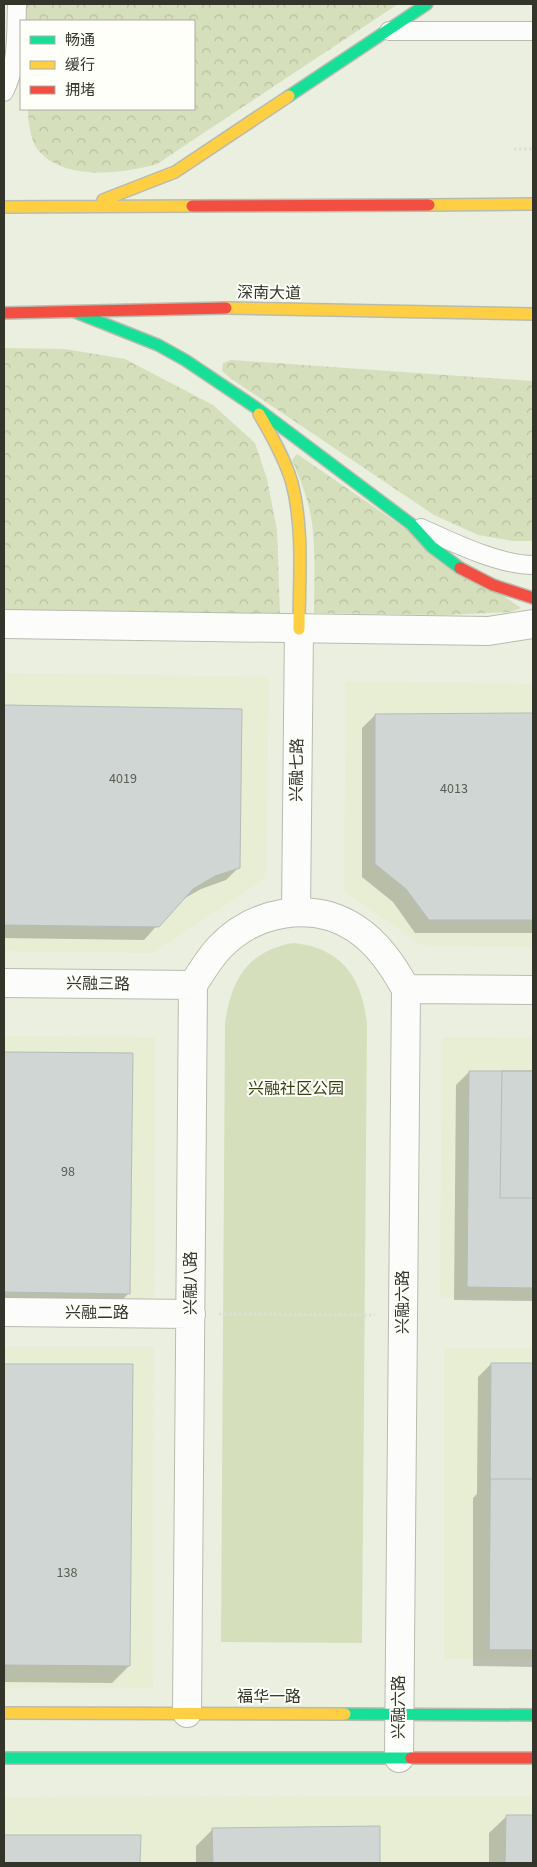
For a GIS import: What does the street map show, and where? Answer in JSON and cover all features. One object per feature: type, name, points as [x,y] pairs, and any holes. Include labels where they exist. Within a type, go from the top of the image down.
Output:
[{"type":"main road","points":[[85,207],[175,172],[385,30],[427,4]]},
{"type":"main road","points":[[4,207],[533,204]]},
{"type":"main road","name":"深南大道","points":[[4,313],[227,308],[533,314]]},
{"type":"main road","points":[[75,312],[158,345],[185,360],[255,407],[411,524],[432,548],[460,568],[514,594],[533,598]]},
{"type":"main road","points":[[255,407],[285,464],[296,503],[298,522],[299,628]]},
{"type":"main road","name":"福华一路","points":[[4,1713],[533,1715]]},
{"type":"main road","points":[[4,1758],[533,1758]]},
{"type":"street","points":[[4,624],[488,631],[533,624]]},
{"type":"street","name":"兴融七路","points":[[296,912],[299,628]]},
{"type":"street","points":[[193,985],[220,947],[235,934],[253,923],[274,914],[296,912]]},
{"type":"street","name":"兴融六路","points":[[296,912],[320,914],[339,919],[355,928],[383,954],[394,968],[406,990],[399,1758]]},
{"type":"street","name":"兴融三路","points":[[4,983],[193,985]]},
{"type":"street","name":"兴融八路","points":[[187,1713],[193,985]]},
{"type":"street","points":[[406,990],[533,990]]},
{"type":"street","name":"兴融二路","points":[[4,1312],[191,1314]]},
{"type":"lane","points":[[4,92],[14,64],[17,4]]},
{"type":"lane","points":[[385,30],[533,31]]},
{"type":"lane","points":[[513,204],[533,196]]},
{"type":"lane","points":[[508,314],[533,324]]},
{"type":"lane","points":[[411,524],[466,549],[497,558],[533,565]]},
{"type":"path","points":[[514,149],[533,149]]},
{"type":"path","points":[[191,1314],[403,1316]]},
{"type":"shaded area","points":[[4,673],[269,677],[266,878],[153,953],[4,951]]},
{"type":"shaded area","points":[[346,682],[533,684],[533,947],[423,946],[344,892]]},
{"type":"shaded area","points":[[4,1036],[155,1037],[154,1304],[4,1303]]},
{"type":"shaded area","points":[[442,1037],[533,1038],[533,1299],[440,1298]]},
{"type":"shaded area","points":[[4,1347],[154,1347],[153,1688],[4,1688]]},
{"type":"shaded area","points":[[444,1348],[533,1348],[533,1659],[444,1659]]},
{"type":"shaded area","points":[[533,1796],[533,1863],[4,1863],[4,1797]]},
{"type":"green space","points":[[25,4],[398,4],[157,164],[143,168],[110,172],[76,170],[60,166],[47,158],[36,147],[32,138],[28,110],[195,110],[195,20],[25,20]]},
{"type":"green space","points":[[4,348],[65,349],[125,359],[213,405],[255,443],[267,479],[277,530],[280,615],[4,615]]},
{"type":"green space","points":[[231,360],[533,381],[533,541],[513,541],[478,535],[434,515],[230,378],[222,371],[223,363]]},
{"type":"green space","points":[[297,454],[521,608],[510,612],[444,615],[314,613],[314,557],[311,515],[292,460]]},
{"type":"green space","name":"兴融社区公园","points":[[294,943],[325,951],[347,968],[360,993],[367,1024],[362,1643],[221,1642],[225,1023],[232,993],[245,969],[265,952]]},
{"type":"building","points":[[4,705],[242,709],[240,868],[215,876],[193,889],[159,927],[4,925]]},
{"type":"building","points":[[533,713],[533,920],[429,920],[406,889],[375,864],[375,714]]},
{"type":"building","points":[[4,1052],[133,1053],[130,1294],[4,1292]]},
{"type":"building","points":[[469,1071],[533,1071],[533,1288],[467,1287]]},
{"type":"building","points":[[502,1071],[533,1071],[533,1198],[500,1198]]},
{"type":"building","points":[[491,1363],[533,1363],[533,1650],[489,1650]]},
{"type":"building","points":[[4,1364],[133,1364],[130,1666],[4,1665]]},
{"type":"building","points":[[490,1479],[533,1479],[533,1650],[489,1650]]},
{"type":"building","points":[[506,1815],[533,1815],[533,1863],[505,1863]]},
{"type":"building","points":[[380,1826],[380,1863],[213,1863],[212,1828]]},
{"type":"building","points":[[4,1835],[141,1835],[140,1863],[4,1863]]},
{"type":"traffic: fast","points":[[289,96],[427,4]]},
{"type":"traffic: fast","points":[[75,312],[158,345],[185,360],[255,407],[411,524],[432,547],[460,568]]},
{"type":"traffic: fast","points":[[345,1714],[533,1715]]},
{"type":"traffic: fast","points":[[4,1758],[411,1758]]},
{"type":"traffic: slow","points":[[103,200],[175,172],[289,96]]},
{"type":"traffic: slow","points":[[429,205],[533,204]]},
{"type":"traffic: slow","points":[[4,207],[192,206]]},
{"type":"traffic: slow","points":[[226,308],[533,314]]},
{"type":"traffic: slow","points":[[259,414],[286,465],[296,501],[300,556],[299,629]]},
{"type":"traffic: slow","points":[[4,1713],[345,1714]]},
{"type":"traffic: jam","points":[[192,206],[429,205]]},
{"type":"traffic: jam","points":[[4,313],[226,308]]},
{"type":"traffic: jam","points":[[460,568],[493,585],[533,598]]},
{"type":"traffic: jam","points":[[411,1758],[533,1758]]}]
